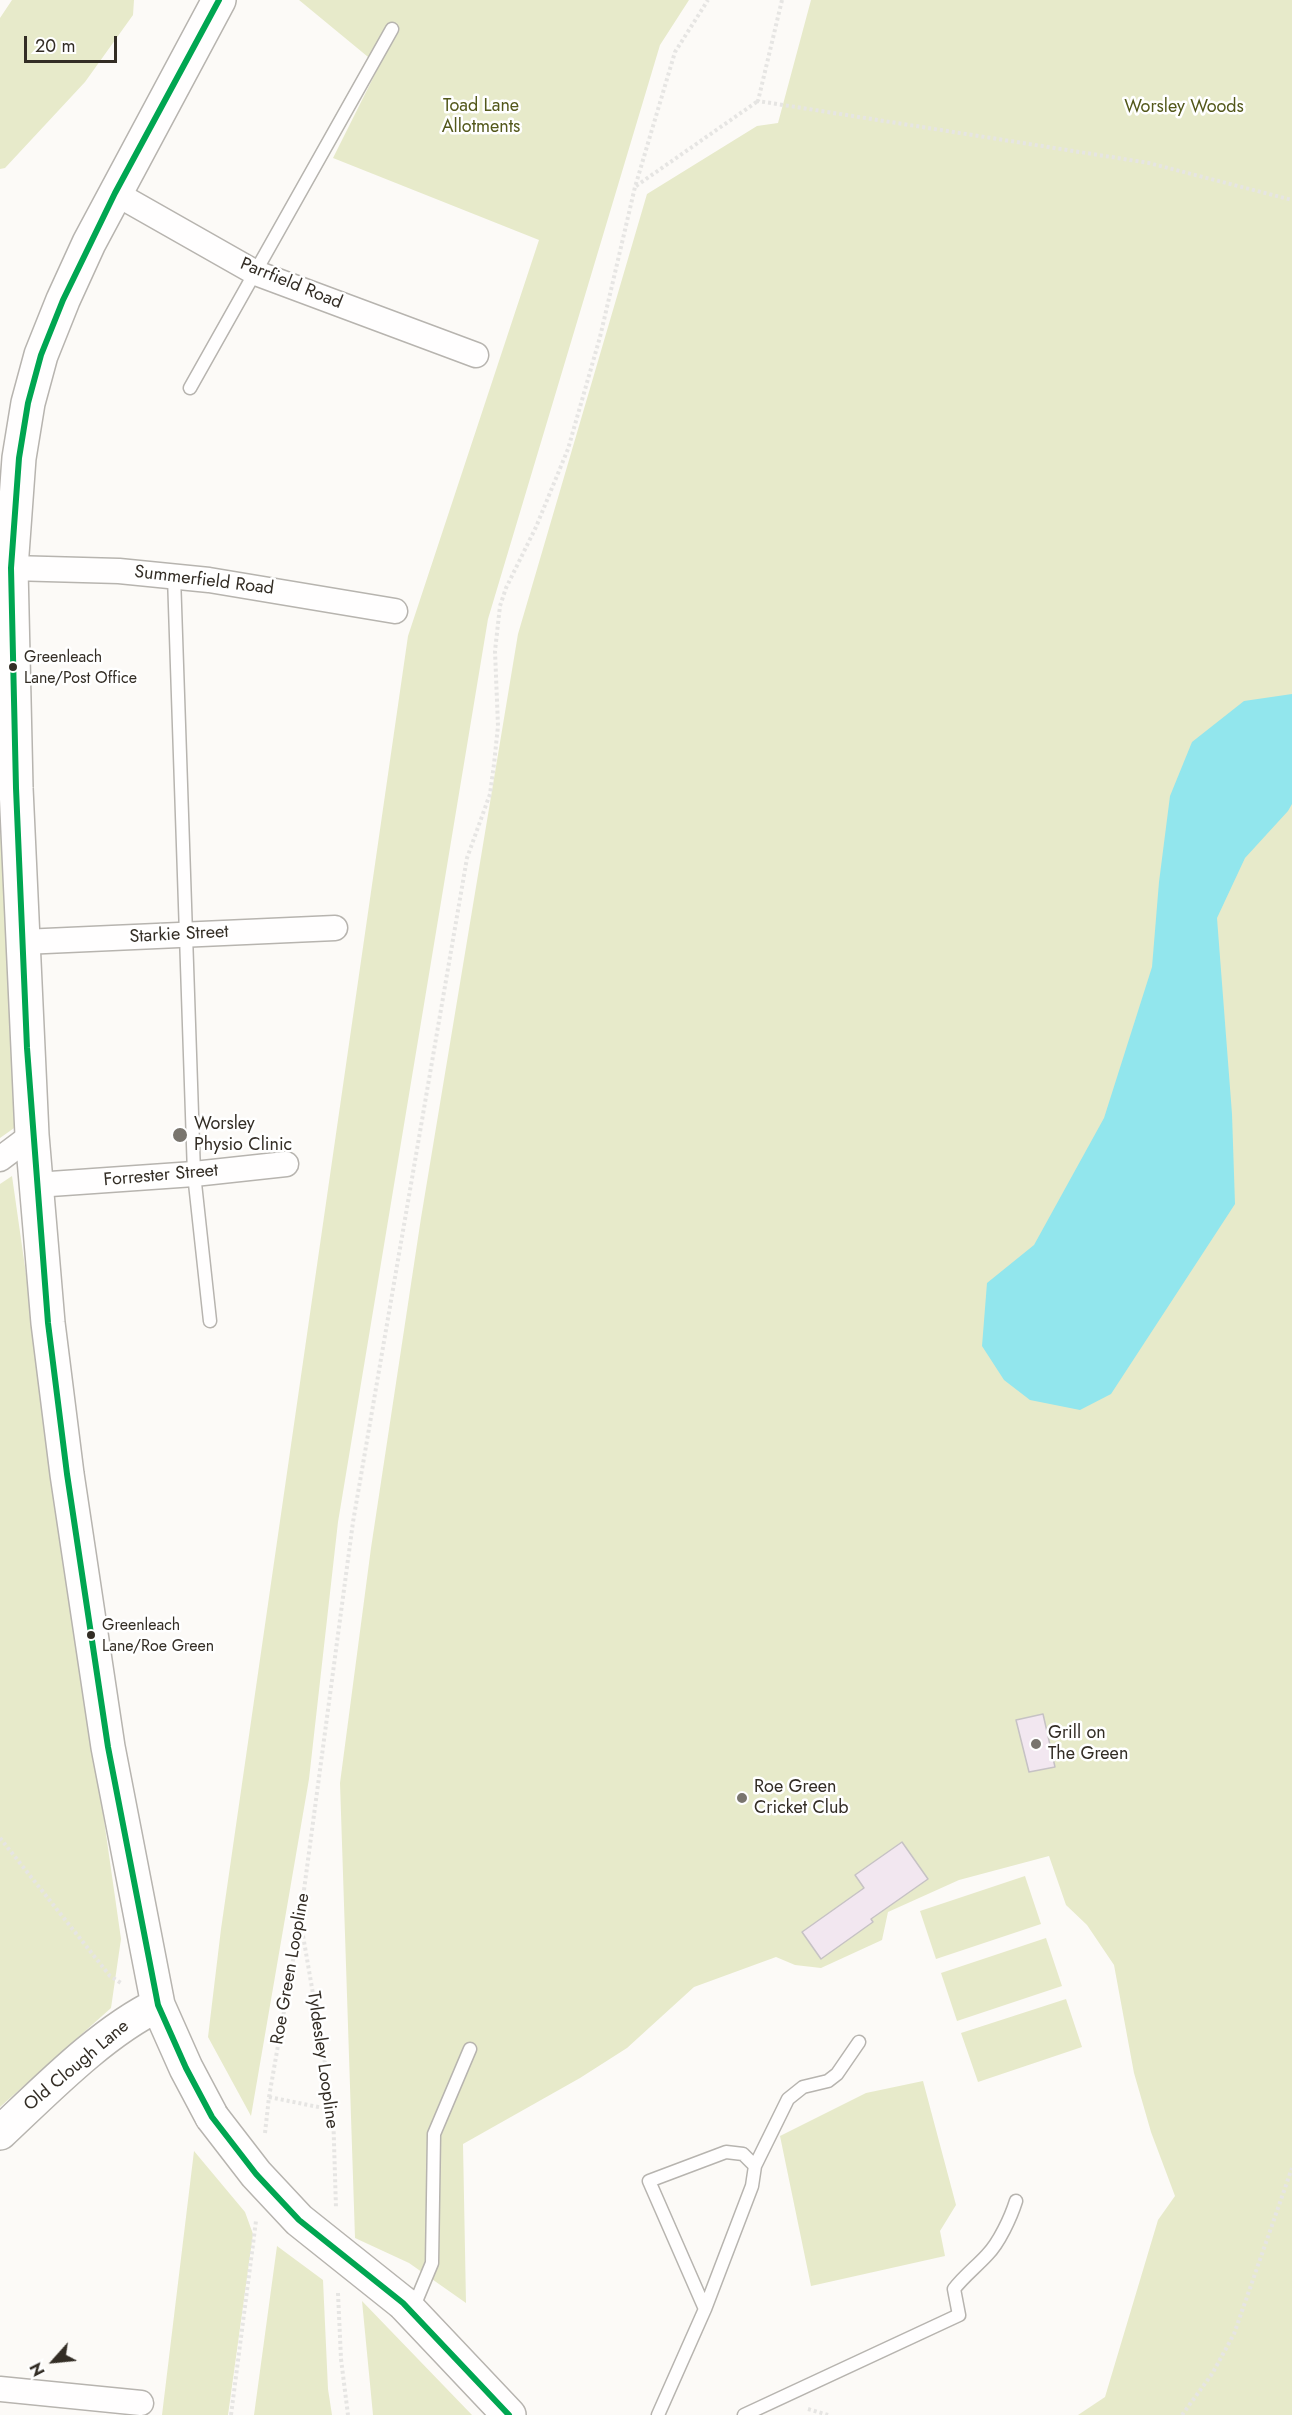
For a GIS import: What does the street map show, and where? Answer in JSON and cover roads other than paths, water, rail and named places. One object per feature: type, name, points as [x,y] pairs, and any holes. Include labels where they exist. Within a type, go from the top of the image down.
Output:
[{"type":"street","points":[[219,0],[115,193],[63,300],[41,355],[10,457],[7,517],[11,568],[8,788],[23,942],[32,1135],[48,1323],[70,1498],[108,1747],[158,2005],[186,2068],[212,2117],[256,2174],[298,2220],[408,2307],[508,2415]]},
{"type":"street","name":"Parrfield Road","points":[[115,193],[256,273],[476,355]]},
{"type":"street","name":"Summerfield Road","points":[[11,568],[119,571],[174,576],[247,585],[395,611]]},
{"type":"street","name":"Starkie Street","points":[[23,942],[335,928]]},
{"type":"street","points":[[0,1159],[32,1135]]},
{"type":"street","name":"Forrester Street","points":[[36,1185],[194,1174],[286,1164]]},
{"type":"street","name":"Old Clough Lane","points":[[0,2133],[91,2051],[140,2013],[158,2005]]},
{"type":"street","points":[[0,2389],[141,2403]]},
{"type":"lane","points":[[190,388],[392,29]]},
{"type":"lane","points":[[174,576],[194,1174],[210,1321]]},
{"type":"lane","points":[[658,2415],[705,2309],[752,2186],[755,2166],[788,2099],[803,2086],[828,2081],[837,2074],[859,2042]]},
{"type":"lane","points":[[408,2307],[432,2263],[434,2134],[470,2049]]},
{"type":"lane","points":[[705,2309],[649,2181],[726,2152],[743,2154],[755,2166]]},
{"type":"lane","points":[[744,2415],[959,2315],[954,2289],[967,2272],[988,2254],[1012,2214],[1016,2201]]},
{"type":"water","points":[[1292,694],[1292,804],[1245,858],[1217,918],[1232,1114],[1235,1204],[1111,1394],[1080,1410],[1030,1400],[1004,1380],[982,1346],[987,1283],[1034,1245],[1104,1118],[1152,967],[1159,882],[1170,796],[1192,742],[1244,701]]},
{"type":"place","name":"Greenleach Lane/Post Office","points":[[13,667]]},
{"type":"place","name":"Worsley Physio Clinic","points":[[180,1135]]},
{"type":"place","name":"Greenleach Lane/Roe Green","points":[[91,1635]]},
{"type":"place","name":"Grill on The Green","points":[[1036,1744]]},
{"type":"place","name":"Roe Green Cricket Club","points":[[742,1798]]},
{"type":"park label","name":"Worsley Woods","points":[[1184,108]]},
{"type":"park label","name":"Toad Lane Allotments","points":[[481,117]]}]
